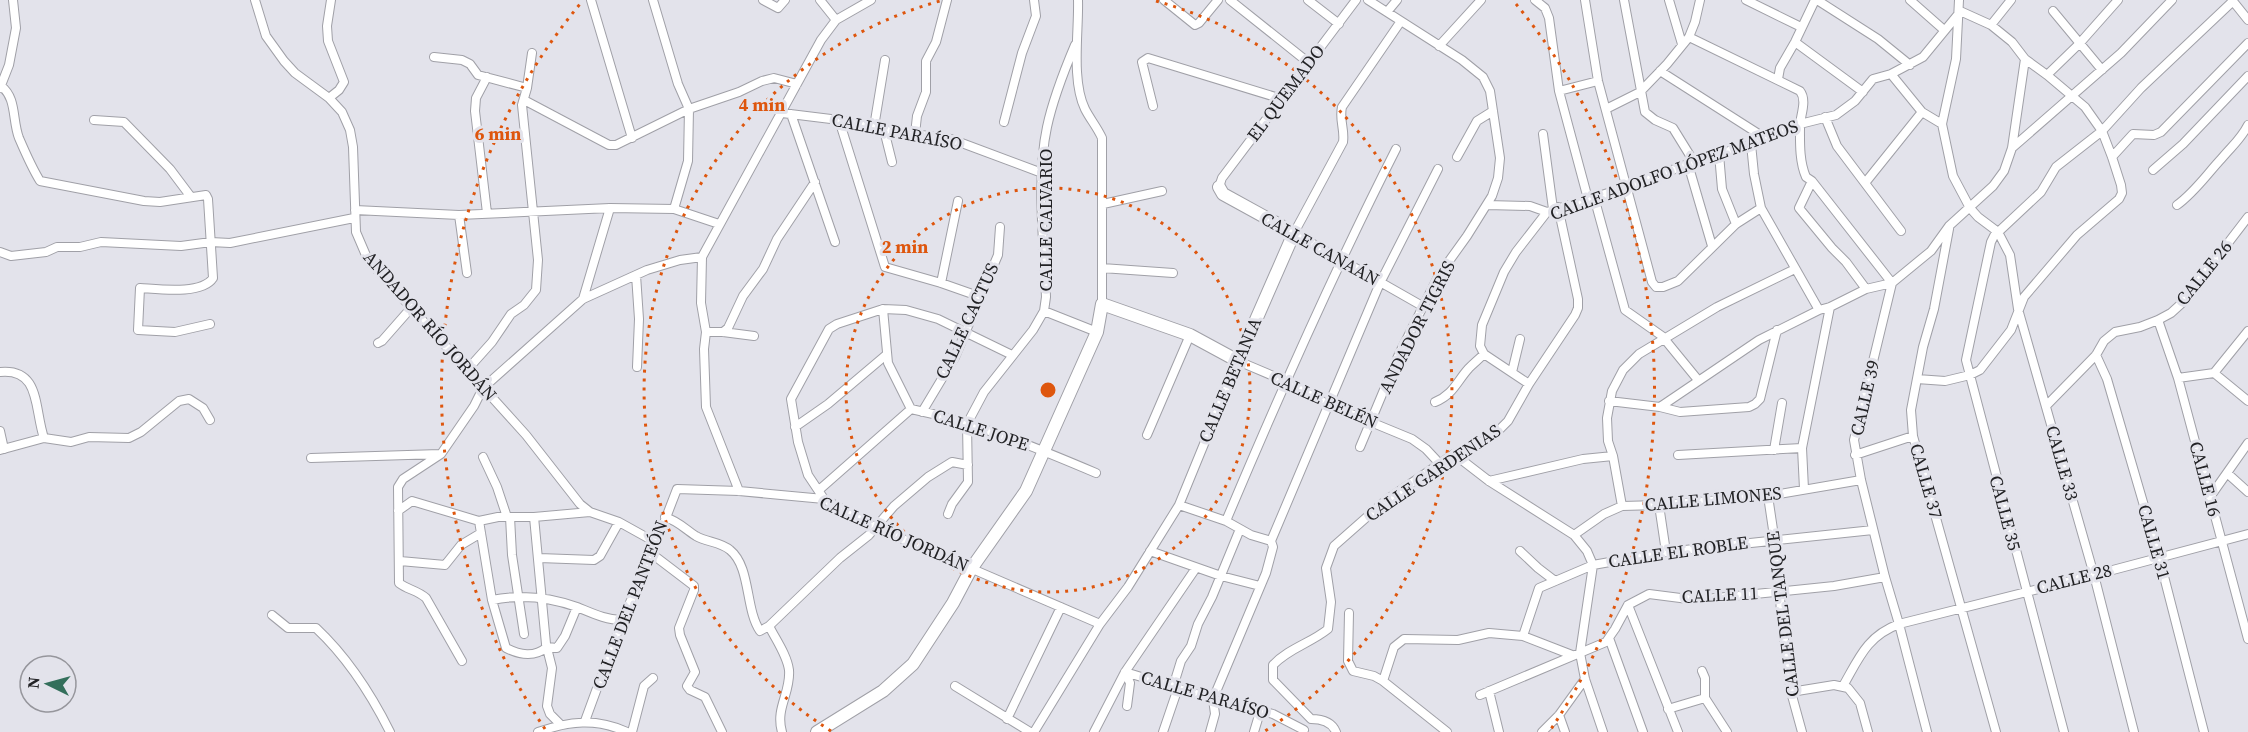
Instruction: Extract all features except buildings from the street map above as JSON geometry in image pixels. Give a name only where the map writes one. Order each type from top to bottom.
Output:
[{"type":"street","points":[[13,0],[16,28],[9,65],[1,87],[8,91],[14,106],[13,119],[19,138],[40,181],[144,201],[160,202],[206,195],[213,278],[210,283],[180,290],[140,288],[138,330],[174,332],[210,324]]},
{"type":"street","name":"ANDADOR RÍO JORDÁN","points":[[255,0],[266,36],[284,61],[295,73],[329,98],[342,112],[350,130],[359,243],[368,260],[526,435],[580,504],[590,512],[619,522],[656,542]]},
{"type":"street","points":[[329,98],[339,90],[344,82],[328,41],[327,26],[331,0]]},
{"type":"street","points":[[591,0],[632,138]]},
{"type":"street","points":[[653,0],[678,84],[688,109],[688,161],[674,209]]},
{"type":"street","points":[[763,0],[778,8],[785,0]]},
{"type":"street","points":[[820,0],[836,20]]},
{"type":"street","points":[[739,491],[706,407],[704,349],[706,332],[701,303],[702,257],[787,114],[797,84],[821,40],[836,20],[871,0]]},
{"type":"street","points":[[915,134],[917,116],[926,92],[926,62],[936,42],[947,0]]},
{"type":"street","points":[[1004,122],[1022,54],[1036,16],[1034,0]]},
{"type":"street","points":[[817,732],[883,691],[913,664],[953,603],[971,569],[1026,490],[1098,332],[1102,304],[1102,138],[1096,123],[1085,108],[1080,87],[1075,45],[1079,27],[1078,0]]},
{"type":"street","points":[[1164,0],[1195,25],[1218,0]]},
{"type":"street","points":[[1230,0],[1310,63]]},
{"type":"street","points":[[1308,0],[1339,24]]},
{"type":"street","name":"EL QUEMADO","points":[[1219,187],[1222,178],[1356,0]]},
{"type":"street","name":"ANDADOR TIGRIS","points":[[1360,447],[1399,354],[1438,275],[1487,205],[1498,178],[1500,158],[1490,91],[1484,77],[1368,0]]},
{"type":"street","points":[[1387,12],[1397,0]]},
{"type":"street","points":[[1439,46],[1481,0]]},
{"type":"street","points":[[1535,0],[1545,8],[1549,18],[1559,92],[1625,310],[1662,336],[1698,380]]},
{"type":"street","points":[[1588,0],[1598,81],[1652,282],[1656,287],[1664,287],[1678,281],[1736,224],[1761,208]]},
{"type":"street","points":[[1624,0],[1645,112],[1655,120],[1673,128],[1691,163],[1712,246]]},
{"type":"street","points":[[1669,0],[1682,44]]},
{"type":"street","points":[[1606,109],[1640,92],[1660,71],[1689,37],[1700,0]]},
{"type":"street","points":[[1746,0],[1801,27]]},
{"type":"street","points":[[1778,79],[1780,68],[1816,0],[1878,39],[1910,65]]},
{"type":"street","points":[[1910,0],[1944,30]]},
{"type":"street","points":[[1959,0],[1956,59],[1942,124],[1953,176],[1970,208]]},
{"type":"street","points":[[1991,25],[2011,0]]},
{"type":"street","points":[[2047,75],[2079,44],[2118,0]]},
{"type":"street","points":[[2012,148],[2102,70],[2172,0]]},
{"type":"street","points":[[1998,232],[2041,192],[2056,167],[2102,132],[2141,88],[2232,1],[2248,20]]},
{"type":"street","points":[[1917,379],[1945,381],[1980,370],[2011,330],[2024,297],[2077,234],[2119,199],[2122,193],[2102,132],[2085,107],[2072,94],[2025,59],[2012,42],[1991,25],[1980,18],[1960,11]]},
{"type":"street","name":"CALLE ADOLFO LÓPEZ MATEOS","points":[[1484,354],[1480,346],[1482,326],[1504,272],[1516,252],[1552,210],[1751,144],[1800,124],[1836,115],[1848,108],[1873,80],[1891,74],[1923,57],[1960,11]]},
{"type":"street","points":[[2053,11],[2102,70]]},
{"type":"street","name":"CALLE BETANIA","points":[[1032,732],[1179,505],[1294,233],[1343,142],[1345,133],[1340,118],[1342,107],[1401,21]]},
{"type":"street","points":[[1689,37],[1800,91],[1803,95],[1800,124],[1802,170],[1892,283]]},
{"type":"street","points":[[1795,42],[1863,92]]},
{"type":"street","points":[[2112,157],[2133,134],[2154,135],[2160,132],[2248,43]]},
{"type":"street","name":"CALLE CALVARIO","points":[[948,514],[952,504],[968,482],[967,424],[984,392],[1033,330],[1044,312],[1046,297],[1042,173],[1047,128],[1065,69],[1075,45]]},
{"type":"street","points":[[467,370],[492,342],[511,314],[524,305],[536,290],[538,260],[522,105],[532,53]]},
{"type":"street","points":[[434,57],[462,60],[470,64],[478,75],[527,88]]},
{"type":"street","points":[[1153,106],[1142,62],[1148,58],[1282,99]]},
{"type":"street","points":[[1660,407],[1777,330],[1866,289],[1892,283],[1931,251],[1949,226],[1993,186],[2004,171],[2012,148],[2025,59]]},
{"type":"street","points":[[874,127],[885,60]]},
{"type":"street","points":[[1660,71],[1765,138]]},
{"type":"street","points":[[1891,74],[1922,112],[1942,124]]},
{"type":"street","points":[[2153,170],[2183,144],[2248,76]]},
{"type":"street","points":[[487,77],[476,98],[475,111],[487,213]]},
{"type":"street","points":[[524,100],[609,145],[616,145],[688,109],[774,78],[797,84]]},
{"type":"street","points":[[1559,92],[1598,81]]},
{"type":"street","points":[[1457,157],[1477,121],[1493,111]]},
{"type":"street","points":[[1865,183],[1922,112]]},
{"type":"street","points":[[787,114],[815,182],[835,242]]},
{"type":"street","name":"CALLE PARAÍSO","points":[[787,114],[839,120],[884,130],[951,139],[1042,173]]},
{"type":"street","points":[[1825,117],[1837,146],[1901,231]]},
{"type":"street","points":[[94,120],[124,122],[170,169],[191,197]]},
{"type":"street","points":[[839,120],[885,267],[981,297]]},
{"type":"street","points":[[2176,206],[2189,196],[2234,146],[2248,125]]},
{"type":"street","points":[[884,130],[892,162]]},
{"type":"street","name":"CALLE GARDENIAS","points":[[1311,719],[1273,681],[1273,664],[1328,629],[1331,602],[1326,568],[1334,546],[1385,501],[1454,454],[1496,433],[1508,421],[1578,308],[1552,210],[1542,134]]},
{"type":"street","points":[[1751,144],[1761,208],[1819,310]]},
{"type":"street","points":[[1226,521],[1285,381],[1340,260],[1396,149]]},
{"type":"street","points":[[1719,154],[1722,189],[1736,224]]},
{"type":"street","points":[[1210,732],[1215,714],[1213,699],[1273,554],[1272,544],[1328,404],[1380,283],[1437,169]]},
{"type":"street","points":[[723,332],[728,328],[743,296],[763,269],[777,239],[815,182]]},
{"type":"street","points":[[1812,182],[1799,206],[1866,289]]},
{"type":"street","name":"CALLE CANAÁN","points":[[1219,187],[1223,194],[1424,307]]},
{"type":"street","points":[[1103,204],[1162,192]]},
{"type":"street","points":[[941,283],[958,201]]},
{"type":"street","points":[[1487,205],[1530,206],[1552,210]]},
{"type":"street","points":[[0,252],[11,256],[46,252],[57,247],[80,247],[102,242],[181,246],[210,242],[230,243],[355,214],[459,215],[610,208],[674,209],[719,225]]},
{"type":"street","points":[[583,299],[610,208]]},
{"type":"street","name":"CALLE 33","points":[[1970,208],[1978,218],[1998,232],[2010,255],[2018,309],[2094,575],[2134,732]]},
{"type":"street","points":[[459,215],[467,273]]},
{"type":"street","name":"CALLE 26","points":[[2046,406],[2096,355],[2104,341],[2115,332],[2140,327],[2158,320],[2171,313],[2182,303],[2248,217]]},
{"type":"street","name":"CALLE 37","points":[[1949,226],[1934,309],[1923,347],[1911,410],[1914,436],[1996,732]]},
{"type":"street","name":"CALLE CACTUS","points":[[922,412],[955,357],[966,333],[998,255],[1000,227]]},
{"type":"street","name":"CALLE 35","points":[[1998,232],[1991,242],[1966,360],[2064,732]]},
{"type":"street","points":[[462,661],[426,598],[419,592],[406,589],[399,583],[398,487],[403,479],[441,454],[474,406],[483,388],[583,299],[666,264],[702,257]]},
{"type":"street","points":[[1102,268],[1173,273]]},
{"type":"street","points":[[1622,506],[1608,441],[1607,418],[1612,391],[1628,363],[1717,307],[1795,269]]},
{"type":"street","points":[[636,275],[639,318],[637,367]]},
{"type":"street","name":"CALLE 39","points":[[1892,283],[1856,425],[1855,455],[1885,578],[1927,732]]},
{"type":"street","name":"CALLE BELÉN","points":[[1102,304],[1190,335],[1328,404],[1412,439],[1426,449],[1440,465]]},
{"type":"street","points":[[1804,489],[1802,448],[1830,307]]},
{"type":"street","points":[[378,343],[411,308]]},
{"type":"street","points":[[883,309],[886,355],[911,409]]},
{"type":"street","points":[[824,499],[808,475],[795,427],[791,399],[829,329],[837,324],[883,309],[906,310],[938,319],[1012,355]]},
{"type":"street","points":[[1044,312],[1098,332]]},
{"type":"street","name":"CALLE 16","points":[[2158,320],[2178,378],[2247,633]]},
{"type":"street","points":[[1609,401],[1660,407],[1680,412],[1749,407],[1760,399],[1777,330]]},
{"type":"street","points":[[2178,378],[2214,373],[2248,331]]},
{"type":"street","points":[[706,332],[754,336]]},
{"type":"street","points":[[1147,435],[1190,335]]},
{"type":"street","points":[[1512,372],[1520,339]]},
{"type":"street","points":[[1435,402],[1446,398],[1469,368],[1484,354],[1529,384]]},
{"type":"street","points":[[795,427],[828,404],[886,355]]},
{"type":"street","name":"CALLE 31","points":[[2096,355],[2108,379],[2159,557],[2204,732]]},
{"type":"street","points":[[0,372],[21,374],[28,379],[34,392],[44,438]]},
{"type":"street","points":[[2214,373],[2248,401]]},
{"type":"street","points":[[0,431],[2,450],[44,438],[71,442],[89,437],[129,438],[141,432],[179,401],[189,399],[203,408],[210,420]]},
{"type":"street","points":[[1774,450],[1782,403]]},
{"type":"street","name":"CALLE JOPE","points":[[819,490],[911,409],[967,424],[1096,473]]},
{"type":"street","points":[[1855,455],[1914,436]]},
{"type":"street","points":[[2210,497],[2248,443]]},
{"type":"street","points":[[1678,454],[1802,448]]},
{"type":"street","points":[[311,458],[441,454]]},
{"type":"street","points":[[1454,454],[1489,481],[1574,535],[1587,551],[1593,564],[1576,654],[1602,732]]},
{"type":"street","points":[[1489,481],[1583,459],[1613,456]]},
{"type":"street","points":[[483,457],[509,517],[512,555],[524,634]]},
{"type":"street","points":[[665,517],[675,520],[697,537],[728,548],[736,556],[746,584],[753,621],[760,631],[769,626],[840,558],[869,536],[894,506],[928,477],[952,462],[968,465]]},
{"type":"street","points":[[2227,473],[2248,492]]},
{"type":"street","name":"CALLE LIMONES","points":[[1574,535],[1605,514],[1622,506],[1768,496],[1861,480]]},
{"type":"street","name":"CALLE RÍO JORDÁN","points":[[677,489],[739,491],[824,499],[875,527],[1100,624]]},
{"type":"street","name":"CALLE DEL PANTEÓN","points":[[585,721],[622,620],[652,554],[677,489]]},
{"type":"street","name":"CALLE DEL TANQUE","points":[[1768,496],[1779,570],[1780,617],[1791,692],[1802,732]]},
{"type":"street","points":[[398,511],[412,501],[479,521],[590,512]]},
{"type":"street","points":[[1179,505],[1226,521],[1272,544]]},
{"type":"street","points":[[1659,505],[1666,552]]},
{"type":"street","points":[[534,517],[547,647],[552,668],[547,706],[550,714],[560,724]]},
{"type":"street","points":[[479,521],[492,600],[506,648],[530,654],[542,652],[547,647]]},
{"type":"street","points":[[539,558],[594,560],[600,556],[619,522]]},
{"type":"street","points":[[1163,732],[1181,661],[1191,646],[1198,624],[1240,529]]},
{"type":"street","name":"CALLE EL ROBLE","points":[[1523,636],[1539,588],[1593,564],[1666,552],[1873,530]]},
{"type":"street","points":[[400,561],[445,565],[461,545],[481,532]]},
{"type":"street","name":"CALLE 28","points":[[1843,686],[1868,643],[1883,630],[2248,534]]},
{"type":"street","points":[[1150,551],[1221,576],[1260,586]]},
{"type":"street","points":[[1520,551],[1555,581]]},
{"type":"street","points":[[652,554],[694,586],[679,628],[695,672],[688,683],[688,688],[705,697],[722,732]]},
{"type":"street","points":[[1094,732],[1125,672],[1196,568]]},
{"type":"street","name":"CALLE 11","points":[[1628,605],[1649,594],[1696,600],[1834,586],[1885,578]]},
{"type":"street","points":[[492,600],[518,596],[543,598],[577,607],[610,620],[622,620]]},
{"type":"street","points":[[1499,732],[1484,693],[1610,638],[1628,605]]},
{"type":"street","points":[[1628,605],[1678,732]]},
{"type":"street","points":[[547,647],[557,648],[577,607]]},
{"type":"street","points":[[1007,719],[1061,607]]},
{"type":"street","points":[[1350,613],[1350,666],[1353,671],[1374,675],[1447,732]]},
{"type":"street","points":[[272,615],[288,628],[316,628],[336,647],[362,684],[390,732]]},
{"type":"street","points":[[769,626],[786,659],[789,672],[779,711],[782,732]]},
{"type":"street","points":[[1383,681],[1394,647],[1404,639],[1458,640],[1489,633],[1523,636],[1576,654]]},
{"type":"street","points":[[1610,638],[1643,732]]},
{"type":"street","points":[[1702,671],[1705,678],[1705,698],[1727,732]]},
{"type":"street","points":[[1125,672],[1130,683],[1127,706]]},
{"type":"street","name":"CALLE PARAÍSO","points":[[1125,672],[1213,699],[1273,714],[1304,731],[1311,719]]},
{"type":"street","points":[[632,732],[644,686],[653,678]]},
{"type":"street","points":[[1542,732],[1559,715],[1585,679]]},
{"type":"street","points":[[1791,692],[1834,685],[1843,686],[1854,693],[1860,703],[1868,732]]},
{"type":"street","points":[[955,686],[1032,732]]},
{"type":"street","points":[[1668,709],[1705,698]]},
{"type":"street","points":[[1254,732],[1260,712]]},
{"type":"street","points":[[1559,715],[1565,732]]},
{"type":"street","points":[[1311,719],[1319,719],[1328,723],[1336,732]]},
{"type":"street","points":[[538,732],[560,724],[585,721],[627,732]]}]
